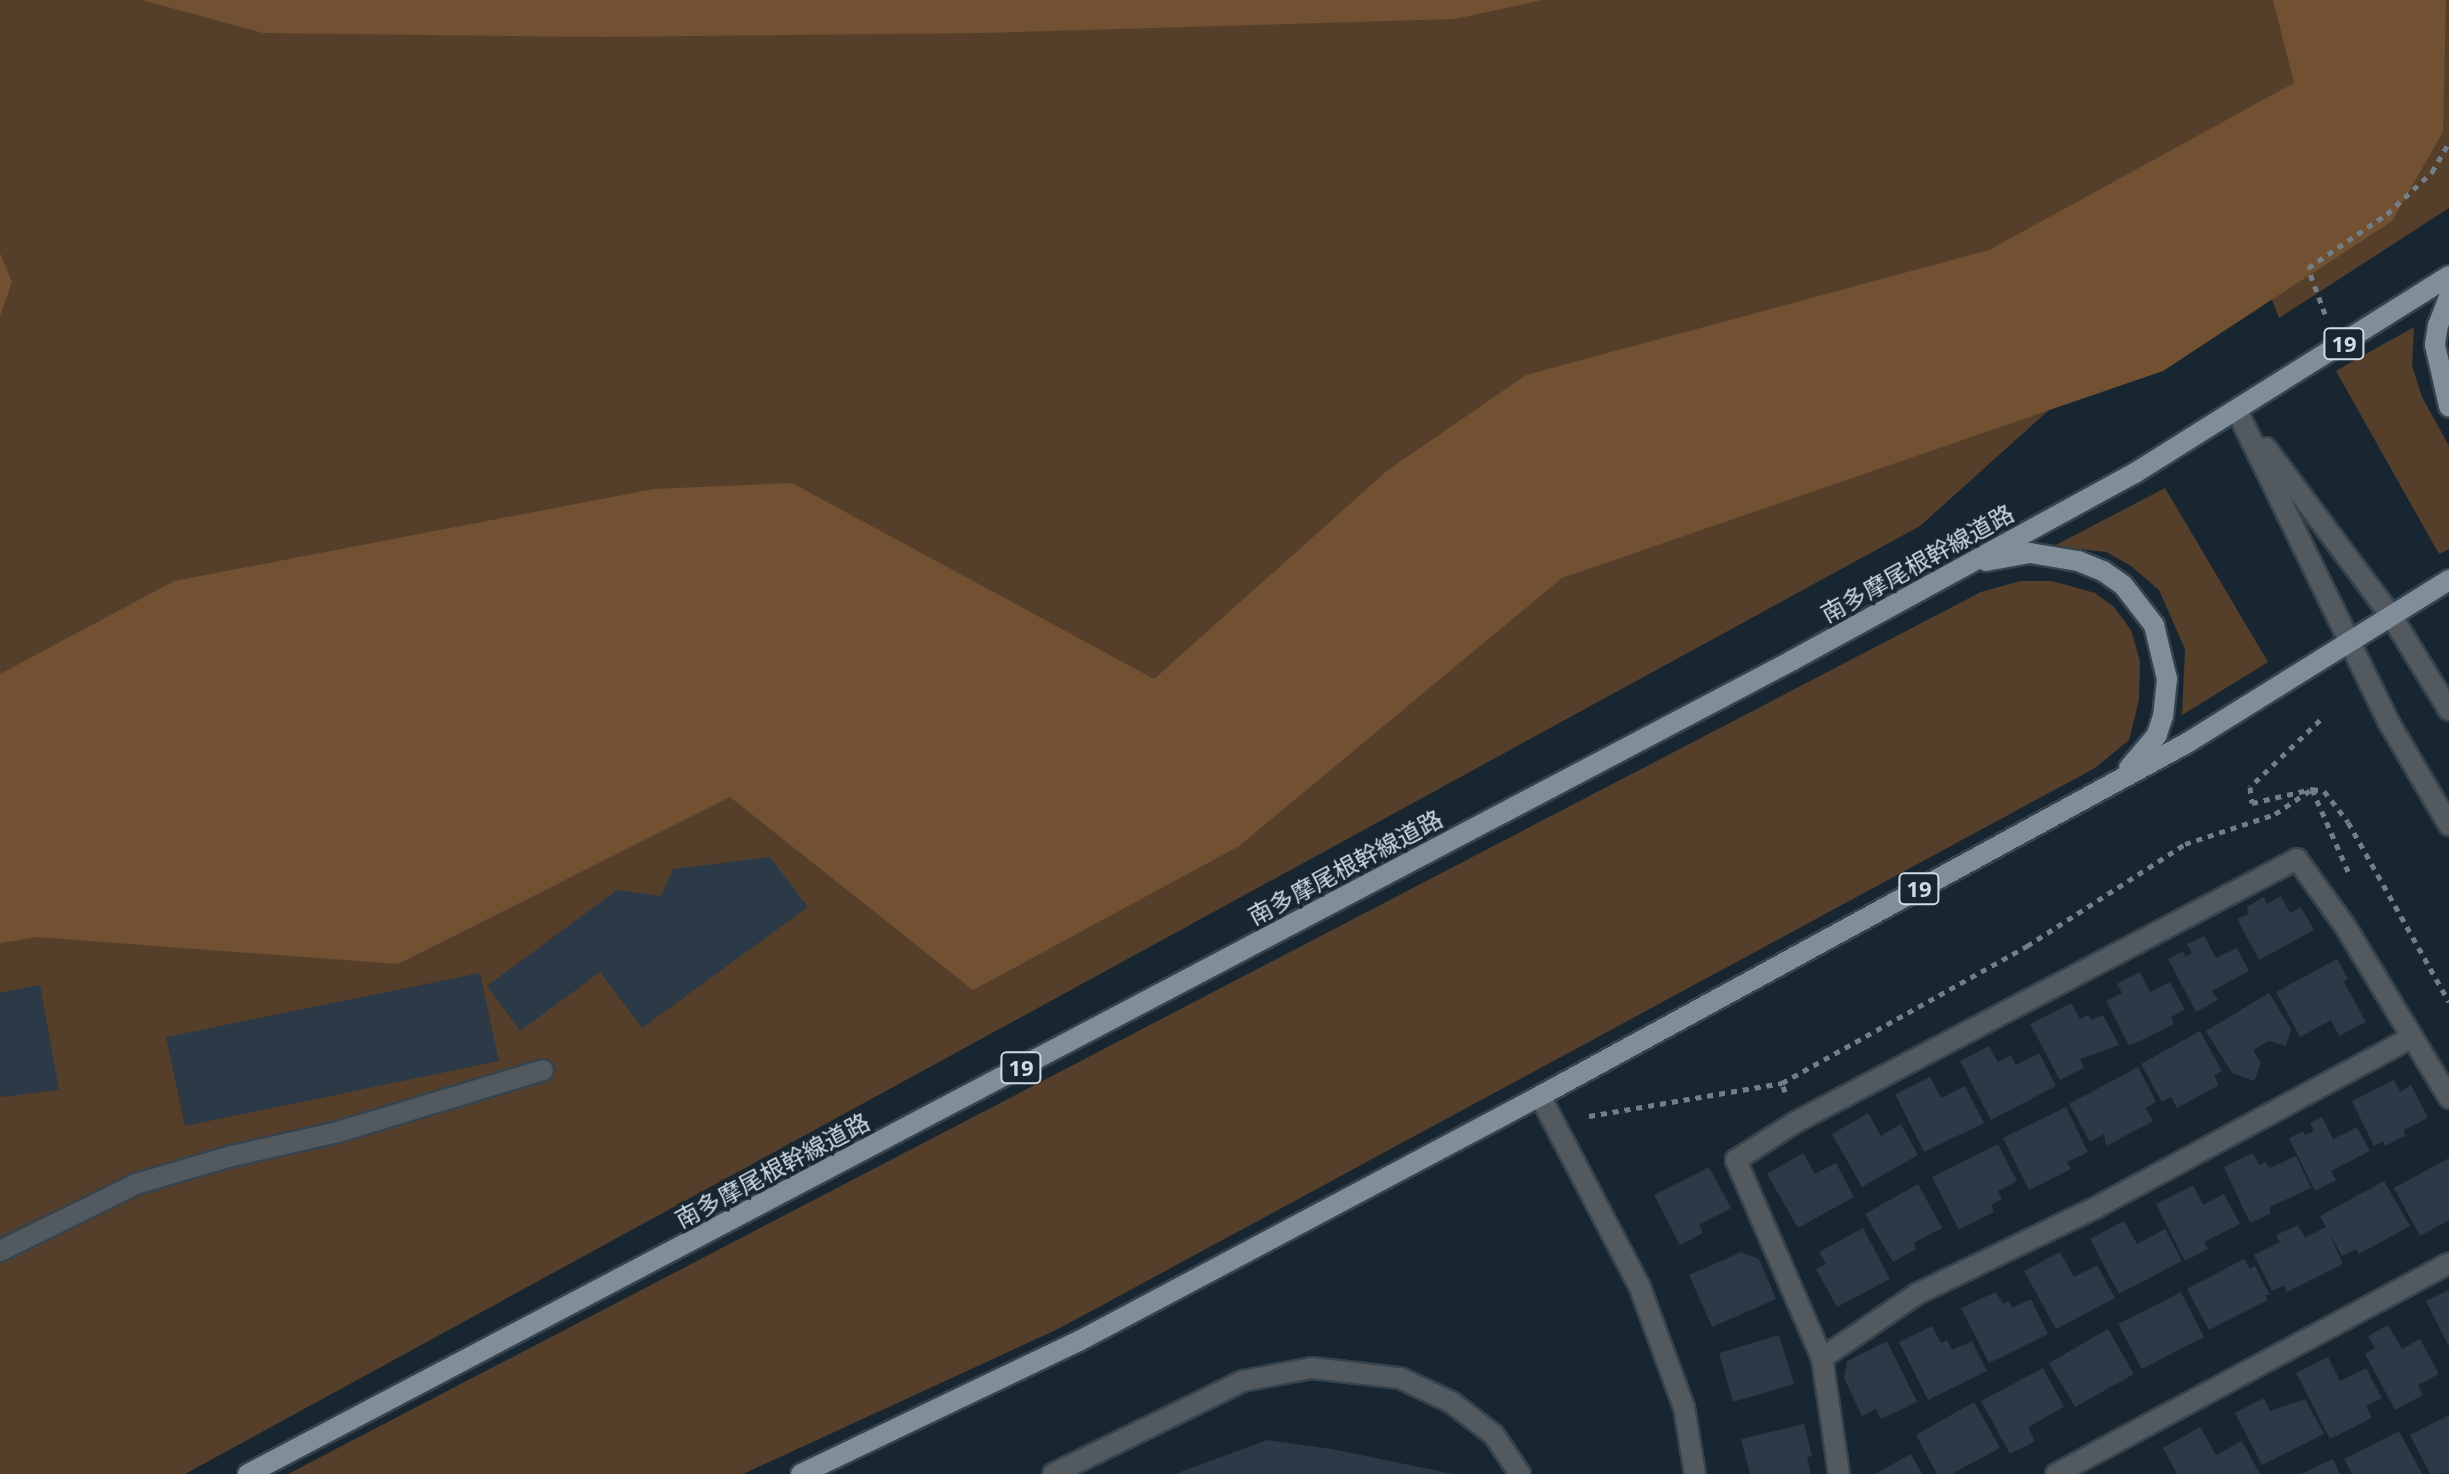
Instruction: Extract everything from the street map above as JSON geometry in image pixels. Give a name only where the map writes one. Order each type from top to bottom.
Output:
[{"type":"main road","name":"南多摩尾根幹線道路","points":[[248,1474],[288,1450],[937,1113],[1966,565],[2135,473],[2449,276]]},
{"type":"main road","points":[[2449,297],[2438,325],[2435,345],[2449,406]]},
{"type":"main road","name":"19","points":[[1966,565],[2030,553],[2078,561],[2103,571],[2123,585],[2154,625],[2167,679],[2163,716],[2157,735],[2143,755],[2110,785]]},
{"type":"main road","name":"19","points":[[801,1474],[1079,1341],[1540,1096],[2187,743],[2449,580]]},
{"type":"street","points":[[2237,411],[2392,617],[2449,710]]},
{"type":"street","points":[[2237,411],[2388,721],[2449,825]]},
{"type":"street","points":[[1839,1474],[1822,1358],[1736,1160],[1794,1123],[2297,859],[2345,926],[2449,1098]]},
{"type":"street","points":[[1822,1358],[1917,1294],[2095,1208],[2411,1038]]},
{"type":"street","points":[[0,1251],[136,1184],[232,1156],[338,1132],[543,1070]]},
{"type":"street","points":[[1540,1096],[1639,1285],[1684,1407],[1695,1474]]},
{"type":"street","points":[[2056,1474],[2449,1263]]},
{"type":"street","points":[[1053,1474],[1243,1381],[1312,1368],[1400,1378],[1451,1402],[1494,1435],[1520,1474]]},
{"type":"path","points":[[2325,314],[2308,268],[2387,214],[2432,172],[2449,143]]},
{"type":"path","points":[[2312,789],[2252,803],[2250,787],[2320,720]]},
{"type":"path","points":[[1589,1116],[1782,1083]]},
{"type":"shaded area","points":[[0,0],[2449,0],[2449,208],[2279,318],[2246,233],[1920,526],[185,1474],[0,1474]]},
{"type":"shaded area","points":[[142,0],[1543,0],[1455,19],[985,33],[602,37],[263,33]]},
{"type":"shaded area","points":[[2273,0],[2446,0],[2443,132],[2392,221],[2163,371],[1562,578],[1239,846],[973,990],[730,797],[398,964],[37,937],[0,943],[0,674],[174,581],[654,489],[792,483],[1154,679],[1388,470],[1526,375],[1989,250],[2294,83]]},
{"type":"shaded area","points":[[0,253],[12,282],[0,316]]},
{"type":"shaded area","points":[[2414,327],[2412,366],[2422,397],[2449,446],[2449,549],[2439,554],[2336,371]]},
{"type":"shaded area","points":[[2165,488],[2268,662],[2182,715],[2185,649],[2159,590],[2131,566],[2106,552],[2054,546]]},
{"type":"shaded area","points":[[2020,581],[2052,581],[2095,593],[2114,607],[2131,630],[2140,661],[2139,700],[2129,740],[2095,768],[1058,1329],[743,1474],[288,1474],[1981,592]]},
{"type":"building","points":[[770,857],[808,907],[642,1028],[600,972],[520,1031],[487,986],[617,890],[661,896],[673,869]]},
{"type":"building","points":[[2281,896],[2290,913],[2301,907],[2314,930],[2259,960],[2237,919],[2248,914],[2247,907],[2264,897],[2267,904]]},
{"type":"building","points":[[2204,936],[2216,958],[2237,948],[2249,971],[2212,991],[2218,1000],[2196,1012],[2168,959],[2183,951],[2186,957],[2192,953],[2187,944]]},
{"type":"building","points":[[2337,959],[2348,979],[2344,982],[2366,1022],[2339,1036],[2331,1020],[2300,1037],[2276,992]]},
{"type":"building","points":[[2140,972],[2150,992],[2170,982],[2185,1010],[2171,1017],[2174,1024],[2129,1046],[2106,1001],[2122,993],[2117,984]]},
{"type":"building","points":[[480,973],[499,1061],[185,1126],[166,1037]]},
{"type":"building","points":[[40,985],[59,1090],[0,1097],[0,993]]},
{"type":"building","points":[[2269,993],[2291,1029],[2286,1046],[2269,1041],[2253,1050],[2261,1063],[2254,1081],[2232,1073],[2206,1031]]},
{"type":"building","points":[[2071,1003],[2080,1019],[2088,1015],[2091,1020],[2103,1015],[2119,1045],[2080,1059],[2084,1068],[2060,1080],[2030,1024]]},
{"type":"building","points":[[2200,1031],[2222,1071],[2214,1076],[2219,1085],[2177,1108],[2171,1097],[2162,1102],[2141,1064]]},
{"type":"building","points":[[1989,1046],[1998,1062],[2011,1055],[2016,1065],[2039,1053],[2056,1086],[1991,1120],[1960,1061]]},
{"type":"building","points":[[2138,1067],[2156,1102],[2146,1108],[2153,1121],[2106,1146],[2104,1134],[2090,1142],[2069,1104]]},
{"type":"building","points":[[1930,1077],[1941,1098],[1965,1086],[1984,1123],[1924,1152],[1895,1094]]},
{"type":"building","points":[[2394,1080],[2400,1092],[2411,1085],[2428,1118],[2404,1130],[2405,1136],[2385,1146],[2383,1141],[2374,1146],[2352,1101]]},
{"type":"building","points":[[2066,1107],[2088,1152],[2067,1162],[2071,1169],[2029,1190],[2003,1138]]},
{"type":"building","points":[[1868,1113],[1881,1136],[1901,1124],[1918,1155],[1862,1187],[1832,1134]]},
{"type":"building","points":[[2322,1117],[2333,1139],[2357,1127],[2370,1151],[2331,1171],[2336,1180],[2315,1191],[2289,1138],[2303,1131],[2305,1135],[2314,1131],[2310,1123]]},
{"type":"building","points":[[1998,1144],[2017,1181],[1998,1191],[2002,1199],[1991,1205],[1994,1212],[1959,1230],[1932,1177]]},
{"type":"building","points":[[1803,1153],[1815,1174],[1836,1163],[1854,1197],[1798,1228],[1767,1174]]},
{"type":"building","points":[[2253,1153],[2259,1165],[2265,1162],[2270,1168],[2296,1156],[2311,1188],[2270,1207],[2270,1214],[2250,1223],[2224,1167]]},
{"type":"building","points":[[2449,1158],[2449,1220],[2420,1236],[2394,1188]]},
{"type":"building","points":[[1709,1167],[1731,1208],[1699,1225],[1703,1233],[1680,1245],[1654,1195]]},
{"type":"building","points":[[2384,1181],[2410,1226],[2359,1254],[2356,1249],[2342,1256],[2328,1231],[2343,1264],[2287,1292],[2284,1285],[2272,1291],[2254,1255],[2280,1242],[2276,1235],[2298,1225],[2305,1238],[2326,1227],[2320,1216]]},
{"type":"building","points":[[1918,1184],[1942,1228],[1914,1243],[1916,1249],[1893,1262],[1865,1214]]},
{"type":"building","points":[[2193,1185],[2203,1205],[2224,1194],[2240,1224],[2204,1242],[2208,1249],[2185,1261],[2156,1204]]},
{"type":"building","points":[[2124,1221],[2137,1244],[2165,1229],[2182,1261],[2119,1294],[2090,1239]]},
{"type":"building","points":[[1863,1228],[1890,1279],[1837,1307],[1816,1269],[1826,1264],[1819,1252]]},
{"type":"building","points":[[1741,1252],[1759,1259],[1776,1299],[1712,1327],[1689,1275]]},
{"type":"building","points":[[2060,1252],[2074,1277],[2097,1265],[2115,1298],[2056,1329],[2024,1271]]},
{"type":"building","points":[[2244,1259],[2250,1269],[2255,1266],[2270,1295],[2265,1295],[2268,1300],[2209,1330],[2187,1289]]},
{"type":"building","points":[[2449,1290],[2449,1347],[2426,1301]]},
{"type":"building","points":[[1996,1292],[2003,1304],[2009,1301],[2012,1308],[2031,1299],[2048,1334],[1989,1363],[1961,1308]]},
{"type":"building","points":[[2181,1292],[2204,1337],[2142,1369],[2118,1324]]},
{"type":"building","points":[[2388,1325],[2402,1349],[2420,1339],[2439,1374],[2418,1385],[2423,1395],[2395,1410],[2365,1354],[2375,1348],[2368,1336]]},
{"type":"building","points":[[1932,1326],[1941,1343],[1947,1340],[1952,1350],[1972,1341],[1987,1371],[1928,1400],[1899,1342]]},
{"type":"building","points":[[2108,1329],[2134,1374],[2075,1407],[2049,1363]]},
{"type":"building","points":[[1779,1335],[1794,1384],[1733,1402],[1719,1353]]},
{"type":"building","points":[[1887,1341],[1917,1402],[1881,1419],[1876,1409],[1862,1416],[1844,1378],[1847,1361]]},
{"type":"building","points":[[2328,1357],[2340,1381],[2366,1368],[2382,1398],[2366,1406],[2372,1418],[2330,1439],[2296,1373]]},
{"type":"building","points":[[2043,1368],[2064,1407],[2028,1427],[2035,1441],[2010,1454],[1981,1401]]},
{"type":"building","points":[[2264,1398],[2270,1411],[2305,1399],[2324,1434],[2262,1465],[2235,1413]]},
{"type":"building","points":[[1974,1402],[2000,1448],[1952,1474],[1937,1474],[1916,1435]]},
{"type":"building","points":[[2449,1415],[2449,1473],[2430,1474],[2410,1435]]},
{"type":"building","points":[[1804,1424],[1812,1456],[1807,1457],[1811,1474],[1750,1474],[1741,1439]]},
{"type":"building","points":[[2200,1427],[2216,1455],[2242,1441],[2260,1474],[2177,1474],[2163,1448]]},
{"type":"building","points":[[2399,1431],[2422,1474],[2352,1474],[2344,1459]]},
{"type":"building","points":[[1267,1440],[1332,1449],[1453,1474],[1175,1474]]},
{"type":"building","points":[[1911,1454],[1922,1474],[1875,1474]]},
{"type":"building","points":[[2333,1459],[2340,1474],[2301,1474]]}]
